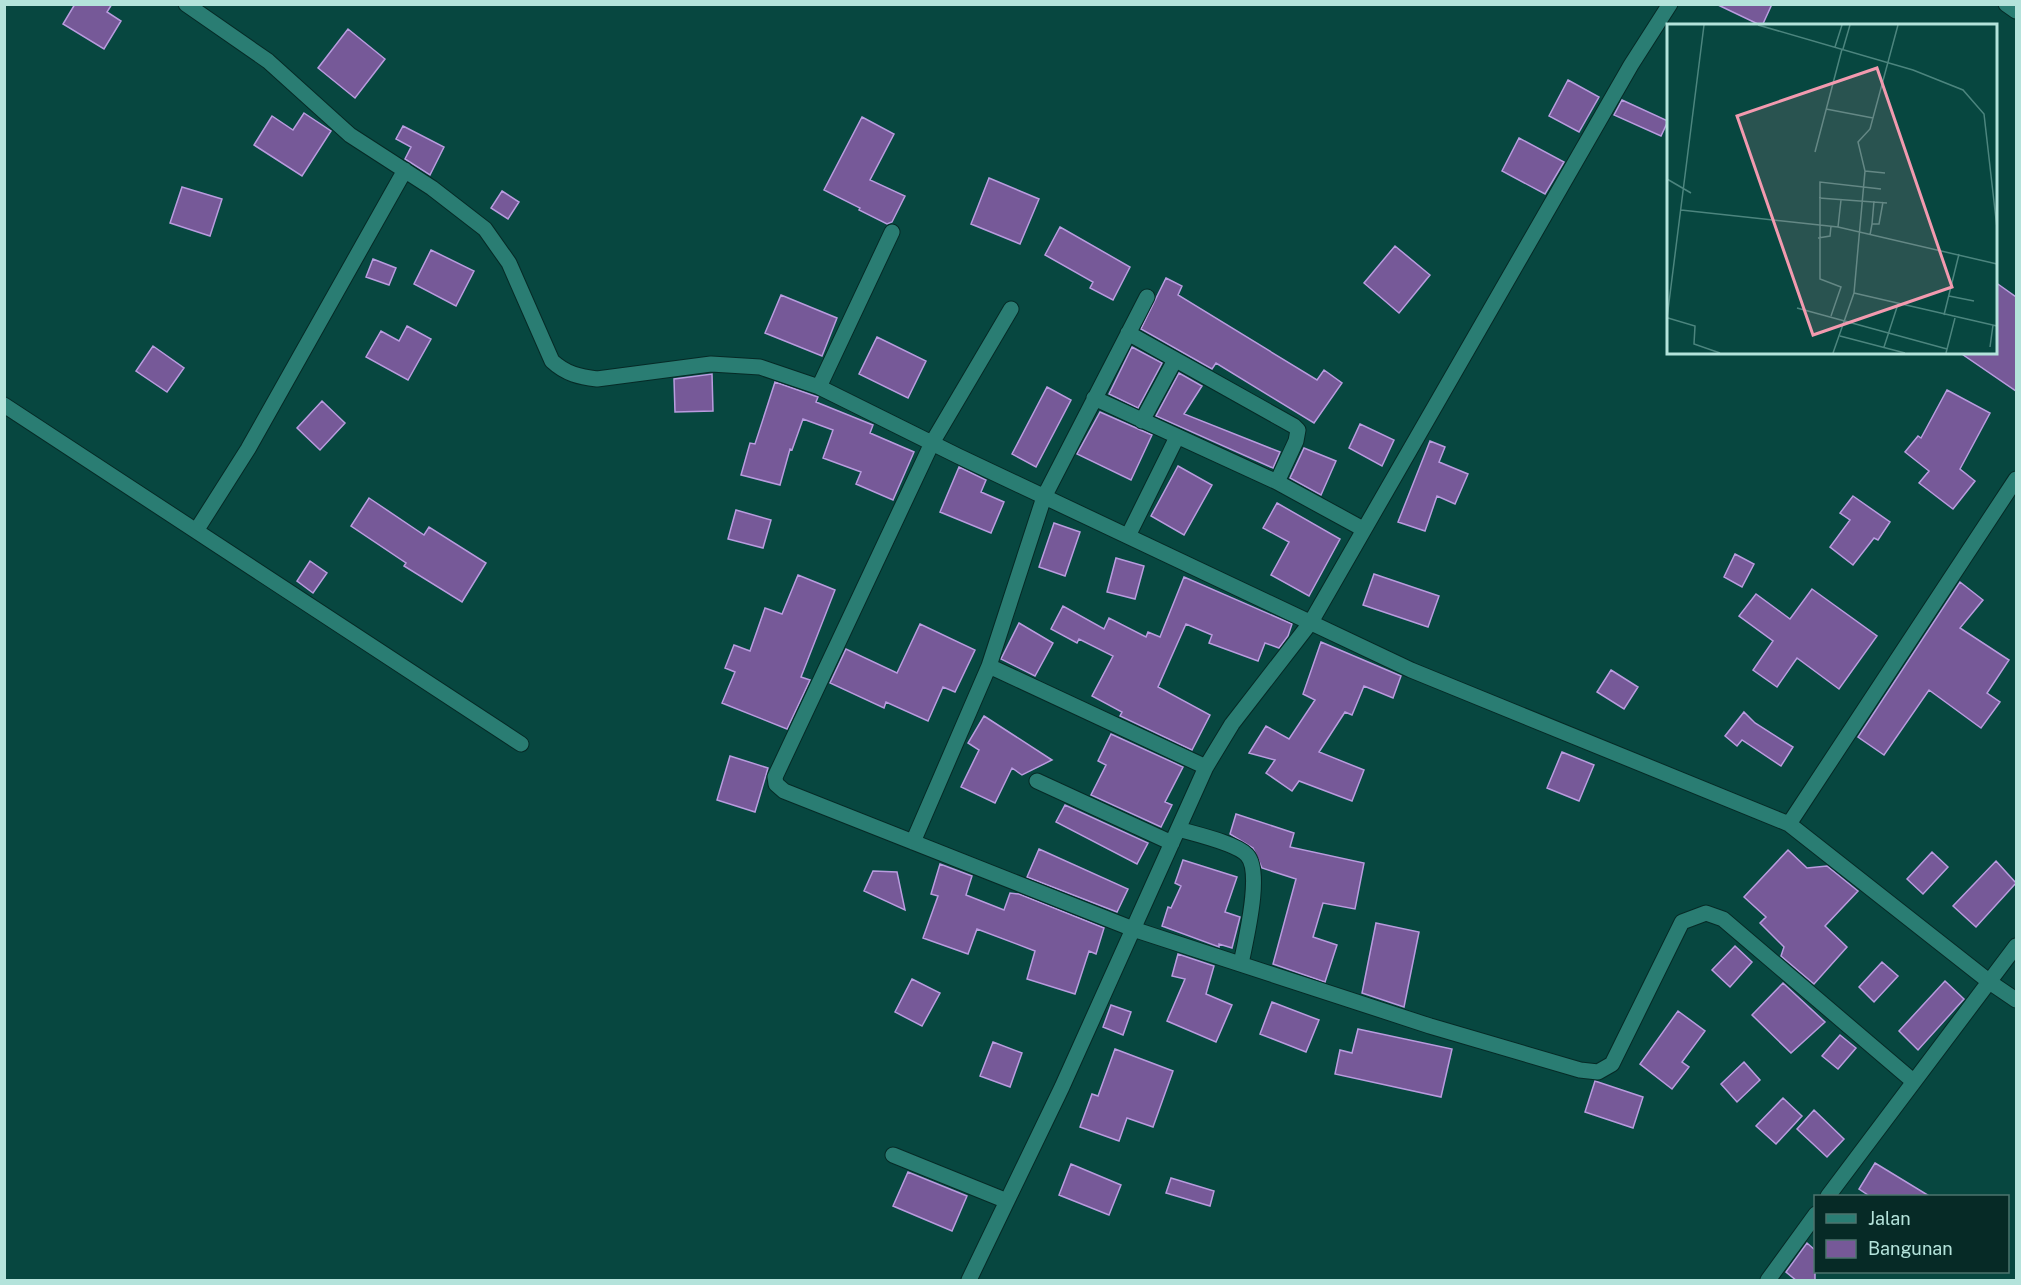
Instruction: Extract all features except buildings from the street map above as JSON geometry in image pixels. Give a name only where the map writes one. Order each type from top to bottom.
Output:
[{"type":"street","points":[[186,4],[268,60],[350,135],[405,170],[485,229],[509,263],[552,361],[561,370],[581,377],[597,379],[711,364],[760,367],[819,387],[1411,670],[1789,824],[1991,984],[2016,1000]]},
{"type":"street","points":[[969,1281],[1206,767],[1232,724],[1311,622],[1631,65],[1670,4]]},
{"type":"street","points":[[2006,4],[2016,11]]},
{"type":"street","points":[[196,531],[248,449],[405,170]]},
{"type":"street","points":[[819,387],[892,232]]},
{"type":"street","points":[[913,842],[989,666],[1044,496],[1147,297]]},
{"type":"street","points":[[1011,309],[932,443],[774,777],[776,784],[783,791],[1133,929],[1430,1026],[1580,1070],[1598,1072],[1612,1064],[1682,922],[1706,913],[1723,919],[1912,1081]]},
{"type":"street","points":[[1128,333],[1298,430],[1296,441],[1277,482]]},
{"type":"street","points":[[1142,421],[1175,360]]},
{"type":"street","points":[[1094,398],[1277,482],[1363,529]]},
{"type":"street","points":[[4,405],[521,744]]},
{"type":"street","points":[[1128,536],[1177,437]]},
{"type":"street","points":[[1789,824],[2012,496],[2016,479]]},
{"type":"street","points":[[989,666],[1206,767]]},
{"type":"street","points":[[1037,781],[1172,843]]},
{"type":"street","points":[[1178,829],[1235,848],[1251,860],[1253,877],[1251,904],[1241,964]]},
{"type":"street","points":[[1829,1195],[1912,1081],[1991,984],[2016,946]]},
{"type":"street","points":[[893,1155],[1007,1201]]},
{"type":"street","points":[[1768,1281],[1814,1215]]}]
